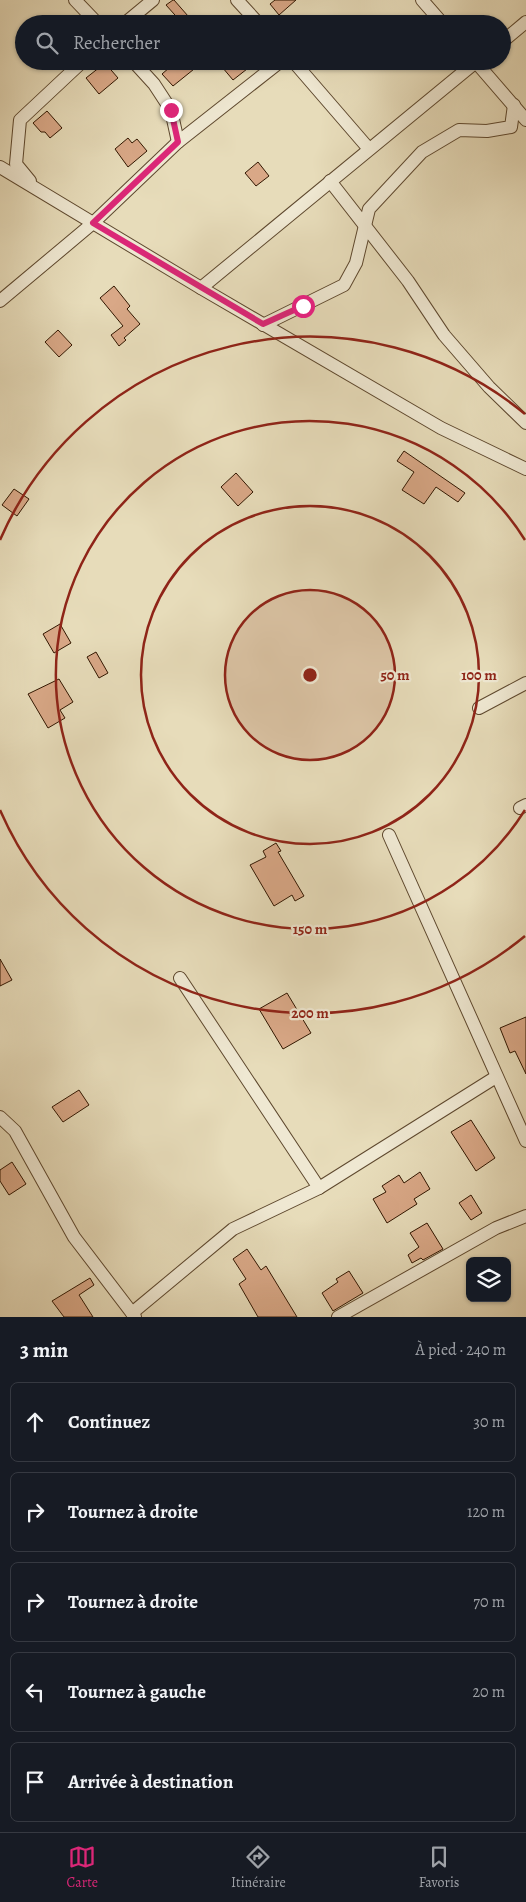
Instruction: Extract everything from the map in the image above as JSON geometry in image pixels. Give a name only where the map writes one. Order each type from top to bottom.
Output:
[{"type":"street","points":[[75,0],[89,15]]},
{"type":"street","points":[[135,15],[153,0]]},
{"type":"street","points":[[237,0],[251,15]]},
{"type":"street","points":[[422,0],[435,15]]},
{"type":"street","points":[[511,34],[526,22]]},
{"type":"street","points":[[38,190],[16,164],[20,120],[73,70]]},
{"type":"street","points":[[141,70],[154,84],[171,110],[178,142]]},
{"type":"street","points":[[0,301],[93,223],[178,142],[270,70]]},
{"type":"street","points":[[301,70],[369,149]]},
{"type":"street","points":[[201,288],[466,70]]},
{"type":"street","points":[[483,70],[526,120]]},
{"type":"street","points":[[263,324],[344,285],[356,263],[369,209],[422,152],[459,130],[487,131],[511,128],[514,105]]},
{"type":"street","points":[[0,167],[201,288],[441,428],[526,469]]},
{"type":"street","points":[[330,181],[408,281],[444,335],[488,387],[526,423]]},
{"type":"street","points":[[479,708],[526,683]]},
{"type":"street","points":[[389,835],[526,1141]]},
{"type":"street","points":[[180,978],[319,1188]]},
{"type":"street","points":[[0,1117],[15,1131],[74,1237],[133,1315],[233,1229],[319,1188],[496,1077]]},
{"type":"street","points":[[338,1317],[496,1228],[526,1216]]},
{"type":"building","points":[[174,0],[187,15],[175,15],[166,5]]},
{"type":"building","points":[[275,0],[296,0],[279,15],[270,4]]},
{"type":"building","points":[[96,70],[111,70],[118,78],[99,94],[86,78]]},
{"type":"building","points":[[167,70],[193,70],[173,86],[162,74]]},
{"type":"building","points":[[225,70],[246,70],[233,80]]},
{"type":"building","points":[[47,111],[62,128],[50,138],[33,123]]},
{"type":"building","points":[[128,138],[132,143],[137,139],[147,151],[128,167],[115,149]]},
{"type":"building","points":[[258,162],[269,176],[256,186],[245,173]]},
{"type":"building","points":[[114,286],[130,306],[127,309],[140,324],[124,338],[126,340],[119,346],[111,335],[123,326],[100,298]]},
{"type":"building","points":[[58,330],[72,345],[59,357],[45,342]]},
{"type":"building","points":[[404,451],[465,493],[458,502],[436,487],[424,504],[402,490],[414,472],[397,461]]},
{"type":"building","points":[[236,473],[253,492],[238,506],[221,487]]},
{"type":"building","points":[[14,489],[29,499],[17,516],[2,505]]},
{"type":"building","points":[[60,624],[71,643],[54,653],[43,634]]},
{"type":"building","points":[[96,652],[108,673],[99,678],[87,657]]},
{"type":"building","points":[[59,679],[73,702],[60,710],[65,718],[48,728],[28,694]]},
{"type":"building","points":[[276,843],[281,851],[278,852],[304,896],[295,901],[292,895],[274,906],[250,865],[266,857],[263,851]]},
{"type":"building","points":[[0,959],[12,980],[0,986]]},
{"type":"building","points":[[287,993],[311,1033],[283,1049],[259,1009]]},
{"type":"building","points":[[526,1017],[526,1074],[515,1051],[510,1053],[500,1028]]},
{"type":"building","points":[[79,1090],[89,1105],[63,1122],[52,1107]]},
{"type":"building","points":[[471,1120],[495,1158],[476,1171],[451,1132]]},
{"type":"building","points":[[12,1162],[26,1184],[9,1195],[0,1181],[0,1170]]},
{"type":"building","points":[[420,1172],[430,1189],[414,1199],[417,1204],[387,1223],[373,1199],[386,1192],[382,1186],[399,1175],[404,1183]]},
{"type":"building","points":[[471,1195],[482,1213],[471,1220],[459,1203]]},
{"type":"building","points":[[427,1223],[443,1249],[423,1260],[421,1258],[412,1263],[408,1255],[419,1247],[410,1233]]},
{"type":"building","points":[[247,1249],[261,1270],[266,1266],[297,1317],[258,1317],[239,1284],[246,1279],[233,1259]]},
{"type":"building","points":[[349,1271],[363,1293],[333,1311],[322,1293],[338,1282],[336,1279]]},
{"type":"building","points":[[90,1278],[94,1285],[79,1295],[93,1317],[64,1317],[52,1301]]},
{"type":"route","points":[[171,110],[178,142],[93,223],[263,324],[303,306]]}]
